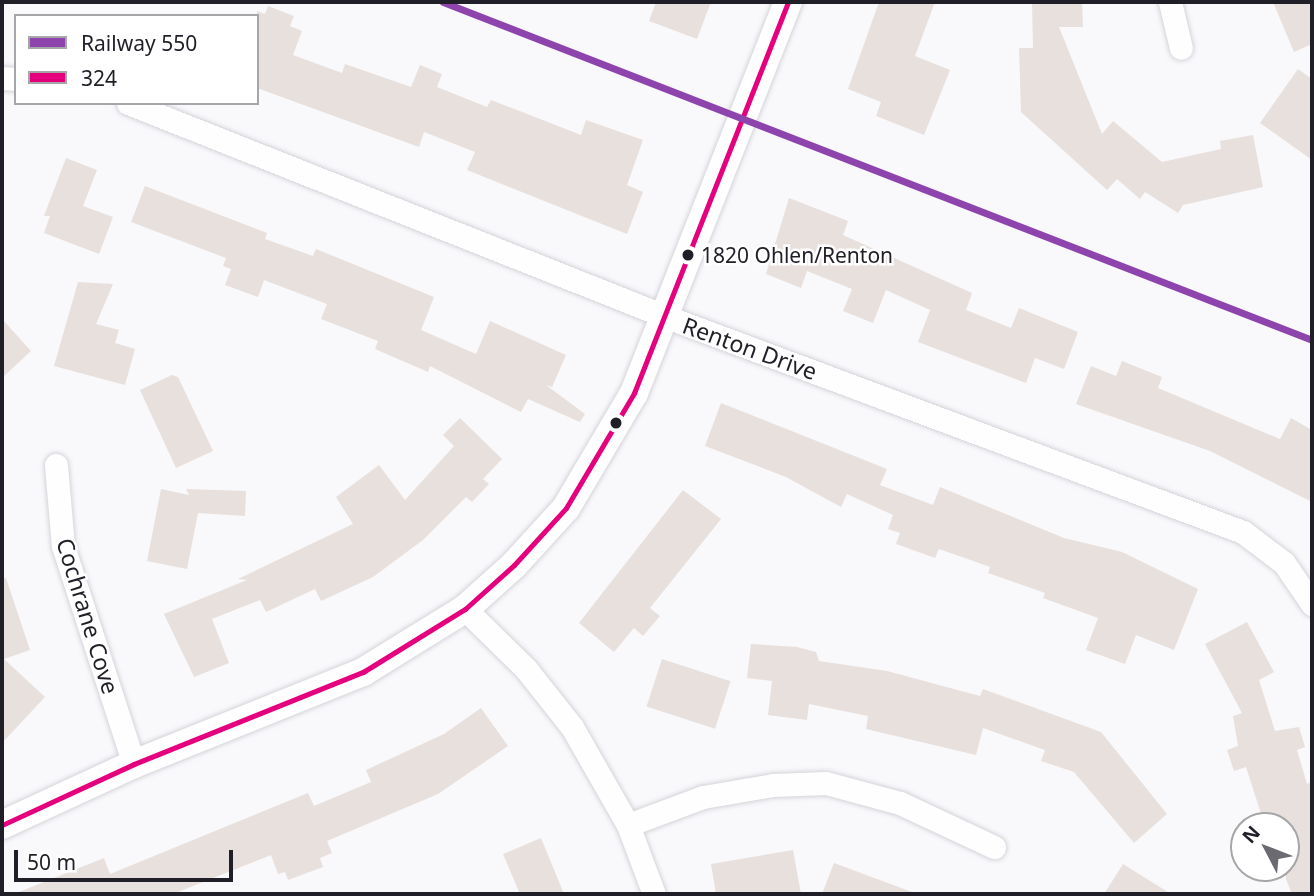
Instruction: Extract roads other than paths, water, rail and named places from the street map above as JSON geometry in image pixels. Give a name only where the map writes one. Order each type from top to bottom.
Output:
[{"type":"street","points":[[2,825],[134,764],[363,672],[465,609],[514,565],[580,487],[634,393],[667,317],[788,2]]},
{"type":"street","points":[[1170,2],[1181,48]]},
{"type":"street","name":"Renton Drive","points":[[133,105],[667,317],[1243,532],[1284,563],[1312,604]]},
{"type":"street","name":"Cochrane Cove","points":[[56,465],[63,546],[134,764]]},
{"type":"street","points":[[465,609],[526,669],[572,727],[628,825],[654,894]]},
{"type":"street","points":[[628,825],[703,797],[826,783],[900,803],[994,848]]},
{"type":"rail line","name":"550","points":[[443,2],[1312,340]]},
{"type":"place","name":"1820 Ohlen/Renton","points":[[688,255]]}]
